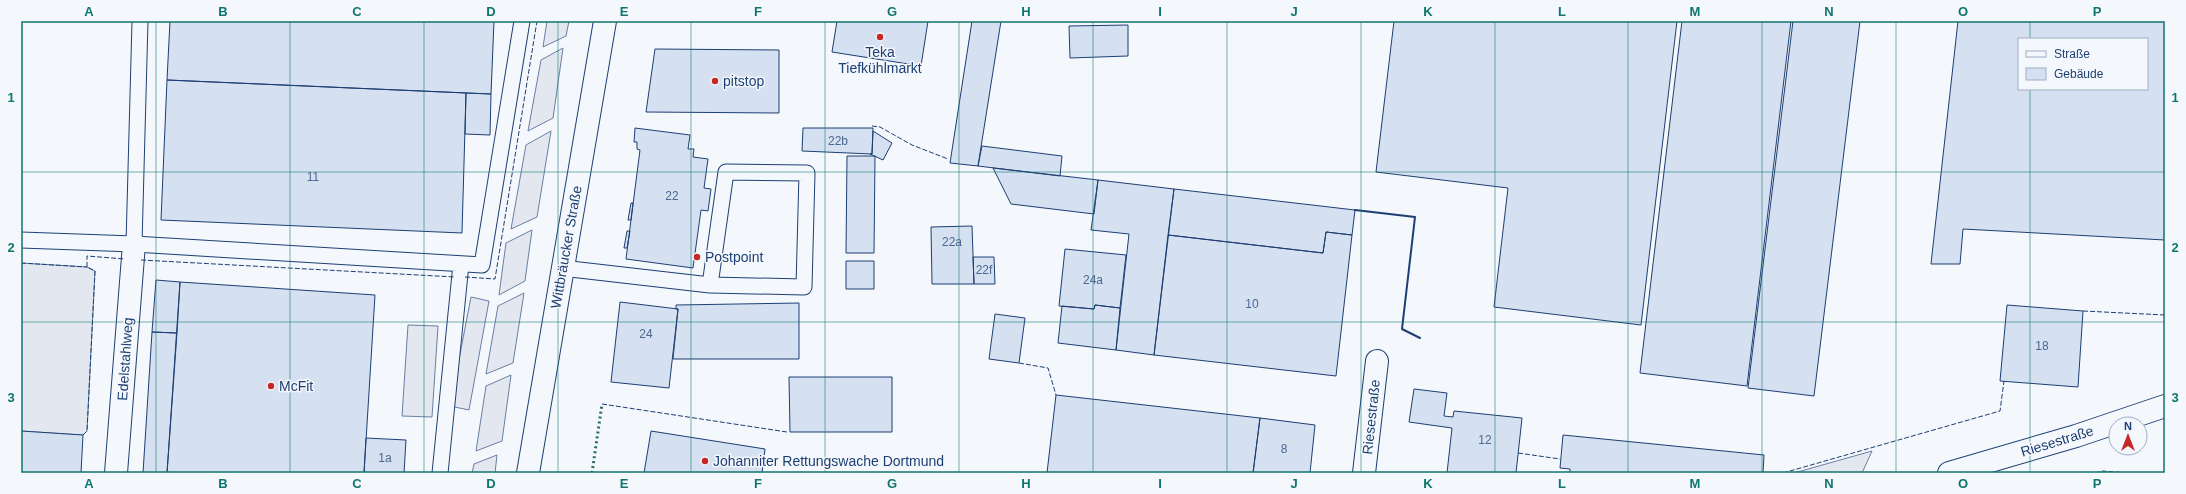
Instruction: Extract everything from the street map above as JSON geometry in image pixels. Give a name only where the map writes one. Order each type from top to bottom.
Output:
[{"type":"street","name":"Wittbräucker Straße","points":[[528,473],[605,21]]},
{"type":"street","name":"Edelstahlweg","points":[[116,473],[134,244]]},
{"type":"street","name":"Riesestraße","points":[[1364,473],[1377,361]]},
{"type":"street","name":"Riesestraße","points":[[1949,473],[2076,436],[2165,406]]},
{"type":"lane","points":[[134,244],[140,21]]},
{"type":"lane","points":[[21,240],[134,244],[482,265],[522,21]]},
{"type":"lane","points":[[562,268],[710,285],[804,287],[807,174],[726,172],[710,285]]},
{"type":"lane","points":[[440,473],[461,264]]},
{"type":"shaded area","points":[[547,21],[569,21],[566,36],[543,47]]},
{"type":"shaded area","points":[[563,48],[553,118],[528,131],[541,60]]},
{"type":"shaded area","points":[[551,131],[537,217],[511,229],[526,145]]},
{"type":"shaded area","points":[[532,230],[525,281],[499,295],[506,243]]},
{"type":"shaded area","points":[[21,263],[87,267],[95,271],[87,431],[83,435],[21,431]]},
{"type":"shaded area","points":[[524,293],[513,363],[486,374],[498,306]]},
{"type":"shaded area","points":[[471,297],[489,301],[469,410],[450,406]]},
{"type":"shaded area","points":[[408,325],[438,326],[432,417],[402,416]]},
{"type":"shaded area","points":[[511,375],[502,441],[476,451],[486,386]]},
{"type":"shaded area","points":[[1872,451],[1862,473],[1794,473]]},
{"type":"shaded area","points":[[497,455],[495,473],[472,473],[474,464]]},
{"type":"building","points":[[170,21],[494,21],[491,94],[167,80]]},
{"type":"building","name":"Teka Tiefkühlmarkt","points":[[837,21],[928,21],[921,66],[832,52]]},
{"type":"building","points":[[972,21],[1001,21],[978,166],[950,163]]},
{"type":"building","points":[[1394,21],[1677,21],[1641,325],[1494,307],[1508,188],[1376,172]]},
{"type":"building","points":[[1682,21],[1791,21],[1747,386],[1640,373]]},
{"type":"building","points":[[1793,21],[1860,21],[1814,396],[1748,388]]},
{"type":"building","points":[[1958,21],[2165,21],[2165,240],[1963,229],[1960,264],[1931,264]]},
{"type":"building","points":[[1128,25],[1128,56],[1070,58],[1069,26]]},
{"type":"building","name":"pitstop","points":[[655,49],[779,50],[779,113],[646,112]]},
{"type":"building","points":[[167,80],[466,93],[462,233],[161,220]]},
{"type":"building","points":[[466,93],[491,94],[490,135],[465,134]]},
{"type":"building","points":[[635,128],[690,135],[688,149],[694,149],[693,157],[708,159],[704,188],[711,189],[708,211],[701,210],[693,268],[626,259],[640,150],[637,149],[637,142],[634,142]]},
{"type":"building","points":[[803,128],[873,128],[872,154],[802,151]]},
{"type":"building","points":[[873,131],[892,143],[883,160],[870,154],[872,154]]},
{"type":"building","points":[[982,146],[1062,156],[1060,176],[978,166]]},
{"type":"building","points":[[847,156],[875,156],[874,253],[846,253]]},
{"type":"building","points":[[993,168],[1098,180],[1094,214],[1011,204]]},
{"type":"building","points":[[1098,180],[1174,189],[1154,355],[1116,350],[1129,234],[1091,230]]},
{"type":"building","points":[[1174,189],[1355,210],[1352,235],[1326,232],[1323,253],[1168,235]]},
{"type":"building","points":[[631,203],[633,203],[631,220],[628,220]]},
{"type":"building","points":[[972,226],[974,284],[932,284],[931,227]]},
{"type":"building","points":[[627,231],[630,231],[627,248],[624,248]]},
{"type":"building","points":[[1326,232],[1352,235],[1336,376],[1154,355],[1168,235],[1323,253]]},
{"type":"building","points":[[1065,249],[1126,255],[1120,308],[1095,305],[1094,309],[1059,306]]},
{"type":"building","points":[[973,257],[994,257],[995,284],[974,284]]},
{"type":"building","points":[[846,261],[874,261],[874,289],[846,289]]},
{"type":"building","points":[[156,280],[180,282],[177,333],[152,332]]},
{"type":"building","name":"McFit","points":[[180,282],[375,295],[364,473],[167,473]]},
{"type":"building","points":[[620,302],[678,309],[669,388],[611,382]]},
{"type":"building","points":[[799,303],[799,359],[673,359],[678,309],[676,309],[676,305]]},
{"type":"building","points":[[1095,305],[1120,308],[1116,350],[1058,343],[1062,306],[1094,309]]},
{"type":"building","points":[[2007,305],[2083,311],[2078,387],[2000,381]]},
{"type":"building","points":[[995,314],[1025,318],[1019,363],[989,359]]},
{"type":"building","points":[[152,332],[177,333],[167,473],[143,473]]},
{"type":"building","points":[[789,377],[892,377],[892,432],[790,432]]},
{"type":"building","points":[[1414,389],[1447,393],[1444,416],[1453,417],[1454,411],[1522,418],[1516,473],[1447,473],[1452,428],[1409,422]]},
{"type":"building","points":[[1056,395],[1260,418],[1253,473],[1047,473]]},
{"type":"building","points":[[1260,418],[1315,425],[1310,473],[1253,473]]},
{"type":"building","points":[[21,431],[83,435],[81,473],[21,473]]},
{"type":"building","name":"Johanniter Rettungswache Dortmund","points":[[651,431],[765,449],[762,473],[644,473]]},
{"type":"building","points":[[1563,435],[1764,455],[1763,473],[1570,473],[1570,469],[1560,468]]},
{"type":"building","points":[[366,438],[406,440],[404,473],[364,473]]},
{"type":"hedge","points":[[592,473],[602,404]]},
{"type":"fence","points":[[465,277],[495,279],[537,21]]},
{"type":"fence","points":[[872,126],[880,127],[912,145],[948,159]]},
{"type":"fence","points":[[83,435],[87,431],[95,271],[87,267],[87,256],[125,259]]},
{"type":"fence","points":[[141,260],[455,277]]},
{"type":"fence","points":[[21,263],[87,267]]},
{"type":"fence","points":[[2083,311],[2165,315]]},
{"type":"fence","points":[[1019,363],[1048,368],[1056,395]]},
{"type":"fence","points":[[1783,473],[2000,411],[2004,381]]},
{"type":"fence","points":[[602,404],[787,432]]},
{"type":"fence","points":[[1518,453],[1560,459]]},
{"type":"fence","points":[[2095,473],[2102,471],[2130,473]]},
{"type":"wall","points":[[1355,210],[1415,217],[1402,329],[1420,338]]},
{"type":"place","name":"Teka Tiefkühlmarkt","points":[[880,37]]},
{"type":"place","name":"pitstop","points":[[715,81]]},
{"type":"place","name":"Postpoint","points":[[697,257]]},
{"type":"place","name":"McFit","points":[[271,386]]},
{"type":"place","name":"Johanniter Rettungswache Dortmund","points":[[705,461]]}]
